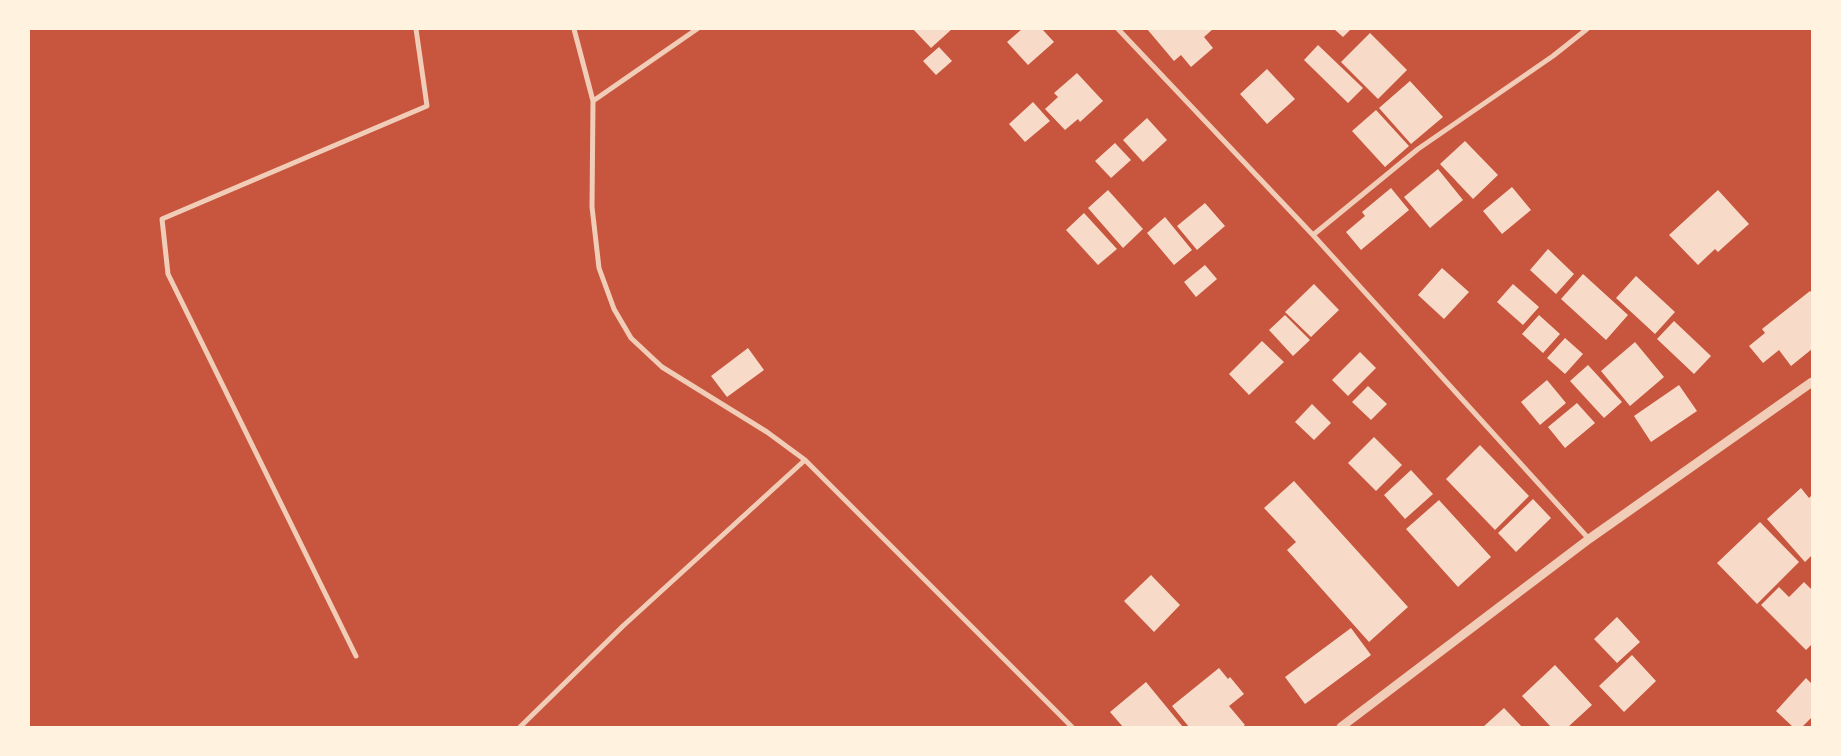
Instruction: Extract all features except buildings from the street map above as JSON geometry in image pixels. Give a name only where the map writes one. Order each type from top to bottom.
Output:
[{"type":"street","points":[[356,656],[168,274],[162,219],[427,106],[416,29]]},
{"type":"street","points":[[574,29],[593,101],[592,207],[599,268],[614,309],[631,338],[662,367],[767,432],[805,460],[1072,727]]},
{"type":"street","points":[[593,101],[698,29]]},
{"type":"street","points":[[1118,29],[1313,235],[1589,539]]},
{"type":"street","points":[[1313,235],[1418,149],[1553,56],[1587,29]]},
{"type":"street","points":[[1341,727],[1589,539],[1812,382]]},
{"type":"street","points":[[520,727],[623,626],[805,460]]}]
